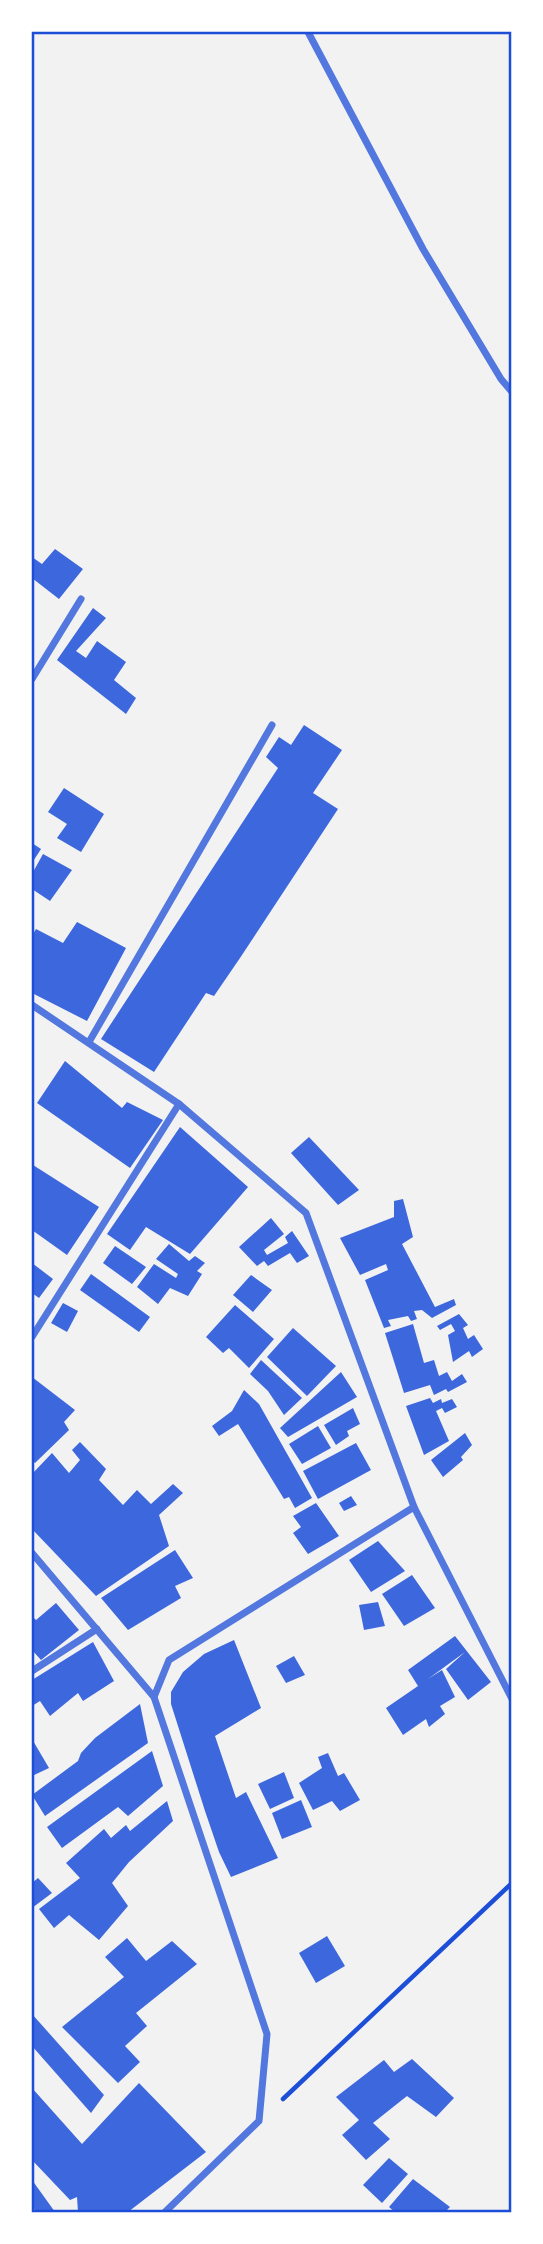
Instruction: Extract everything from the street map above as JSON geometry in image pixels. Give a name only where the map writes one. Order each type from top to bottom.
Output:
[{"type":"street","points":[[308,32],[423,249],[501,379],[512,392]]},
{"type":"street","points":[[32,679],[82,599]]},
{"type":"street","points":[[89,1042],[272,725]]},
{"type":"street","points":[[32,1005],[179,1104],[306,1213],[414,1507],[512,1699]]},
{"type":"street","points":[[32,1337],[179,1104]]},
{"type":"street","points":[[154,1697],[169,1660],[414,1507]]},
{"type":"street","points":[[32,1553],[154,1697],[267,2034],[259,2122],[165,2213]]},
{"type":"street","points":[[32,1671],[97,1629]]},
{"type":"path","points":[[259,2122],[512,1883]]},
{"type":"building","points":[[55,549],[83,569],[59,599],[32,578],[32,557],[42,564]]},
{"type":"building","points":[[93,608],[106,618],[76,651],[86,658],[97,641],[126,662],[114,680],[136,698],[126,714],[57,660]]},
{"type":"building","points":[[304,725],[342,750],[313,793],[338,809],[214,996],[206,993],[154,1072],[101,1039],[278,768],[266,757],[279,737],[291,745]]},
{"type":"building","points":[[64,788],[104,814],[81,852],[57,838],[67,824],[48,812]]},
{"type":"building","points":[[32,843],[41,849],[32,863]]},
{"type":"building","points":[[43,854],[72,870],[50,901],[32,889],[32,874]]},
{"type":"building","points":[[77,922],[126,948],[87,1021],[32,993],[32,936],[36,929],[63,943]]},
{"type":"building","points":[[65,1061],[122,1108],[127,1102],[163,1120],[130,1168],[37,1103]]},
{"type":"building","points":[[180,1127],[248,1187],[190,1254],[146,1227],[130,1250],[107,1234]]},
{"type":"building","points":[[309,1137],[359,1190],[338,1205],[291,1153]]},
{"type":"building","points":[[33,1165],[99,1207],[67,1255],[32,1230]]},
{"type":"building","points":[[403,1199],[413,1237],[402,1244],[435,1307],[454,1299],[456,1305],[432,1318],[422,1310],[414,1311],[417,1319],[411,1321],[408,1316],[388,1320],[391,1326],[384,1328],[365,1280],[388,1270],[386,1264],[360,1275],[340,1238],[394,1217],[394,1201]]},
{"type":"building","points":[[271,1218],[284,1234],[264,1250],[267,1255],[288,1243],[285,1237],[292,1231],[309,1256],[297,1263],[290,1253],[268,1266],[264,1261],[257,1266],[239,1247]]},
{"type":"building","points":[[169,1244],[189,1261],[195,1256],[205,1263],[197,1271],[202,1274],[188,1296],[170,1288],[158,1304],[137,1287],[154,1264],[176,1278],[178,1274],[156,1259]]},
{"type":"building","points":[[115,1246],[146,1267],[132,1284],[103,1263]]},
{"type":"building","points":[[32,1263],[53,1279],[39,1298],[32,1293]]},
{"type":"building","points":[[91,1274],[150,1317],[139,1332],[80,1290]]},
{"type":"building","points":[[251,1275],[272,1290],[253,1312],[233,1295]]},
{"type":"building","points":[[63,1303],[78,1311],[67,1332],[51,1323]]},
{"type":"building","points":[[235,1305],[274,1339],[249,1368],[229,1348],[223,1353],[206,1337]]},
{"type":"building","points":[[459,1314],[468,1325],[463,1328],[468,1339],[474,1335],[483,1349],[472,1357],[469,1351],[453,1362],[448,1335],[455,1331],[451,1324],[440,1330],[437,1326]]},
{"type":"building","points":[[413,1324],[424,1363],[434,1360],[439,1376],[447,1372],[452,1381],[462,1374],[467,1382],[448,1392],[446,1389],[434,1395],[430,1385],[404,1393],[385,1333]]},
{"type":"building","points":[[293,1328],[336,1366],[307,1396],[267,1357]]},
{"type":"building","points":[[261,1360],[302,1398],[284,1415],[268,1391],[250,1374]]},
{"type":"building","points":[[341,1372],[357,1397],[288,1437],[280,1428]]},
{"type":"building","points":[[32,1377],[75,1410],[64,1422],[69,1430],[35,1463],[32,1460]]},
{"type":"building","points":[[244,1390],[259,1404],[312,1498],[295,1508],[289,1497],[284,1499],[238,1424],[219,1436],[212,1426],[232,1411]]},
{"type":"building","points":[[430,1398],[433,1403],[441,1399],[442,1403],[452,1399],[457,1407],[445,1413],[442,1408],[436,1411],[449,1441],[424,1455],[406,1406]]},
{"type":"building","points":[[353,1408],[360,1424],[347,1431],[349,1436],[336,1445],[324,1425]]},
{"type":"building","points":[[318,1426],[331,1448],[302,1464],[289,1444]]},
{"type":"building","points":[[465,1433],[472,1445],[461,1457],[463,1460],[443,1477],[431,1460]]},
{"type":"building","points":[[80,1442],[106,1469],[99,1480],[123,1505],[137,1490],[151,1504],[173,1484],[183,1493],[159,1515],[169,1546],[96,1596],[32,1529],[32,1474],[52,1453],[69,1473],[80,1460],[72,1450]]},
{"type":"building","points":[[356,1443],[371,1470],[318,1499],[303,1471]]},
{"type":"building","points":[[351,1496],[357,1505],[344,1511],[339,1503]]},
{"type":"building","points":[[316,1503],[339,1536],[308,1554],[293,1533],[301,1527],[293,1516]]},
{"type":"building","points":[[378,1541],[405,1571],[371,1592],[349,1560]]},
{"type":"building","points":[[175,1550],[193,1578],[175,1586],[181,1598],[128,1630],[101,1598]]},
{"type":"building","points":[[412,1575],[435,1608],[404,1626],[382,1594]]},
{"type":"building","points":[[378,1602],[385,1626],[364,1630],[359,1605]]},
{"type":"building","points":[[56,1603],[79,1630],[41,1660],[32,1650],[32,1616],[36,1620]]},
{"type":"building","points":[[455,1636],[491,1682],[468,1700],[446,1669],[465,1652],[428,1679],[442,1670],[455,1697],[440,1706],[445,1714],[429,1727],[426,1719],[403,1735],[386,1708],[418,1686],[408,1670]]},
{"type":"building","points":[[234,1640],[261,1708],[215,1736],[236,1798],[246,1792],[278,1858],[231,1877],[205,1811],[171,1704],[171,1692],[183,1672],[204,1654]]},
{"type":"building","points":[[93,1642],[114,1681],[83,1701],[78,1693],[50,1716],[40,1701],[32,1706],[32,1680]]},
{"type":"building","points":[[294,1656],[305,1675],[286,1683],[276,1666]]},
{"type":"building","points":[[140,1704],[148,1743],[45,1816],[32,1795],[78,1761],[81,1753],[95,1738]]},
{"type":"building","points":[[32,1739],[49,1768],[32,1776]]},
{"type":"building","points":[[152,1751],[163,1786],[128,1816],[118,1807],[62,1848],[47,1827]]},
{"type":"building","points":[[328,1753],[338,1776],[344,1773],[360,1800],[340,1811],[332,1801],[313,1810],[299,1783],[322,1768],[318,1757]]},
{"type":"building","points":[[284,1772],[294,1798],[270,1809],[258,1784]]},
{"type":"building","points":[[301,1800],[312,1827],[282,1839],[272,1813]]},
{"type":"building","points":[[167,1801],[173,1821],[129,1862],[112,1883],[128,1906],[99,1940],[69,1915],[54,1928],[39,1909],[80,1878],[66,1863],[104,1829],[111,1838],[126,1825],[130,1831]]},
{"type":"building","points":[[38,1878],[52,1893],[32,1908],[32,1883]]},
{"type":"building","points":[[327,1936],[345,1966],[316,1983],[299,1953]]},
{"type":"building","points":[[127,1938],[146,1961],[172,1941],[197,1964],[136,2013],[147,2026],[125,2046],[140,2062],[118,2083],[62,2027],[124,1977],[105,1957]]},
{"type":"building","points":[[32,2014],[104,2095],[91,2113],[32,2046]]},
{"type":"building","points":[[412,2059],[454,2098],[436,2117],[407,2096],[373,2123],[390,2139],[366,2160],[342,2135],[359,2120],[336,2097],[384,2060],[394,2072]]},
{"type":"building","points":[[139,2083],[206,2152],[128,2212],[78,2212],[77,2197],[70,2200],[32,2160],[32,2088],[82,2144]]},
{"type":"building","points":[[389,2158],[408,2174],[382,2203],[363,2185]]},
{"type":"building","points":[[413,2179],[450,2207],[445,2212],[395,2212],[389,2207]]},
{"type":"building","points":[[32,2180],[55,2212],[37,2212],[32,2207]]}]
